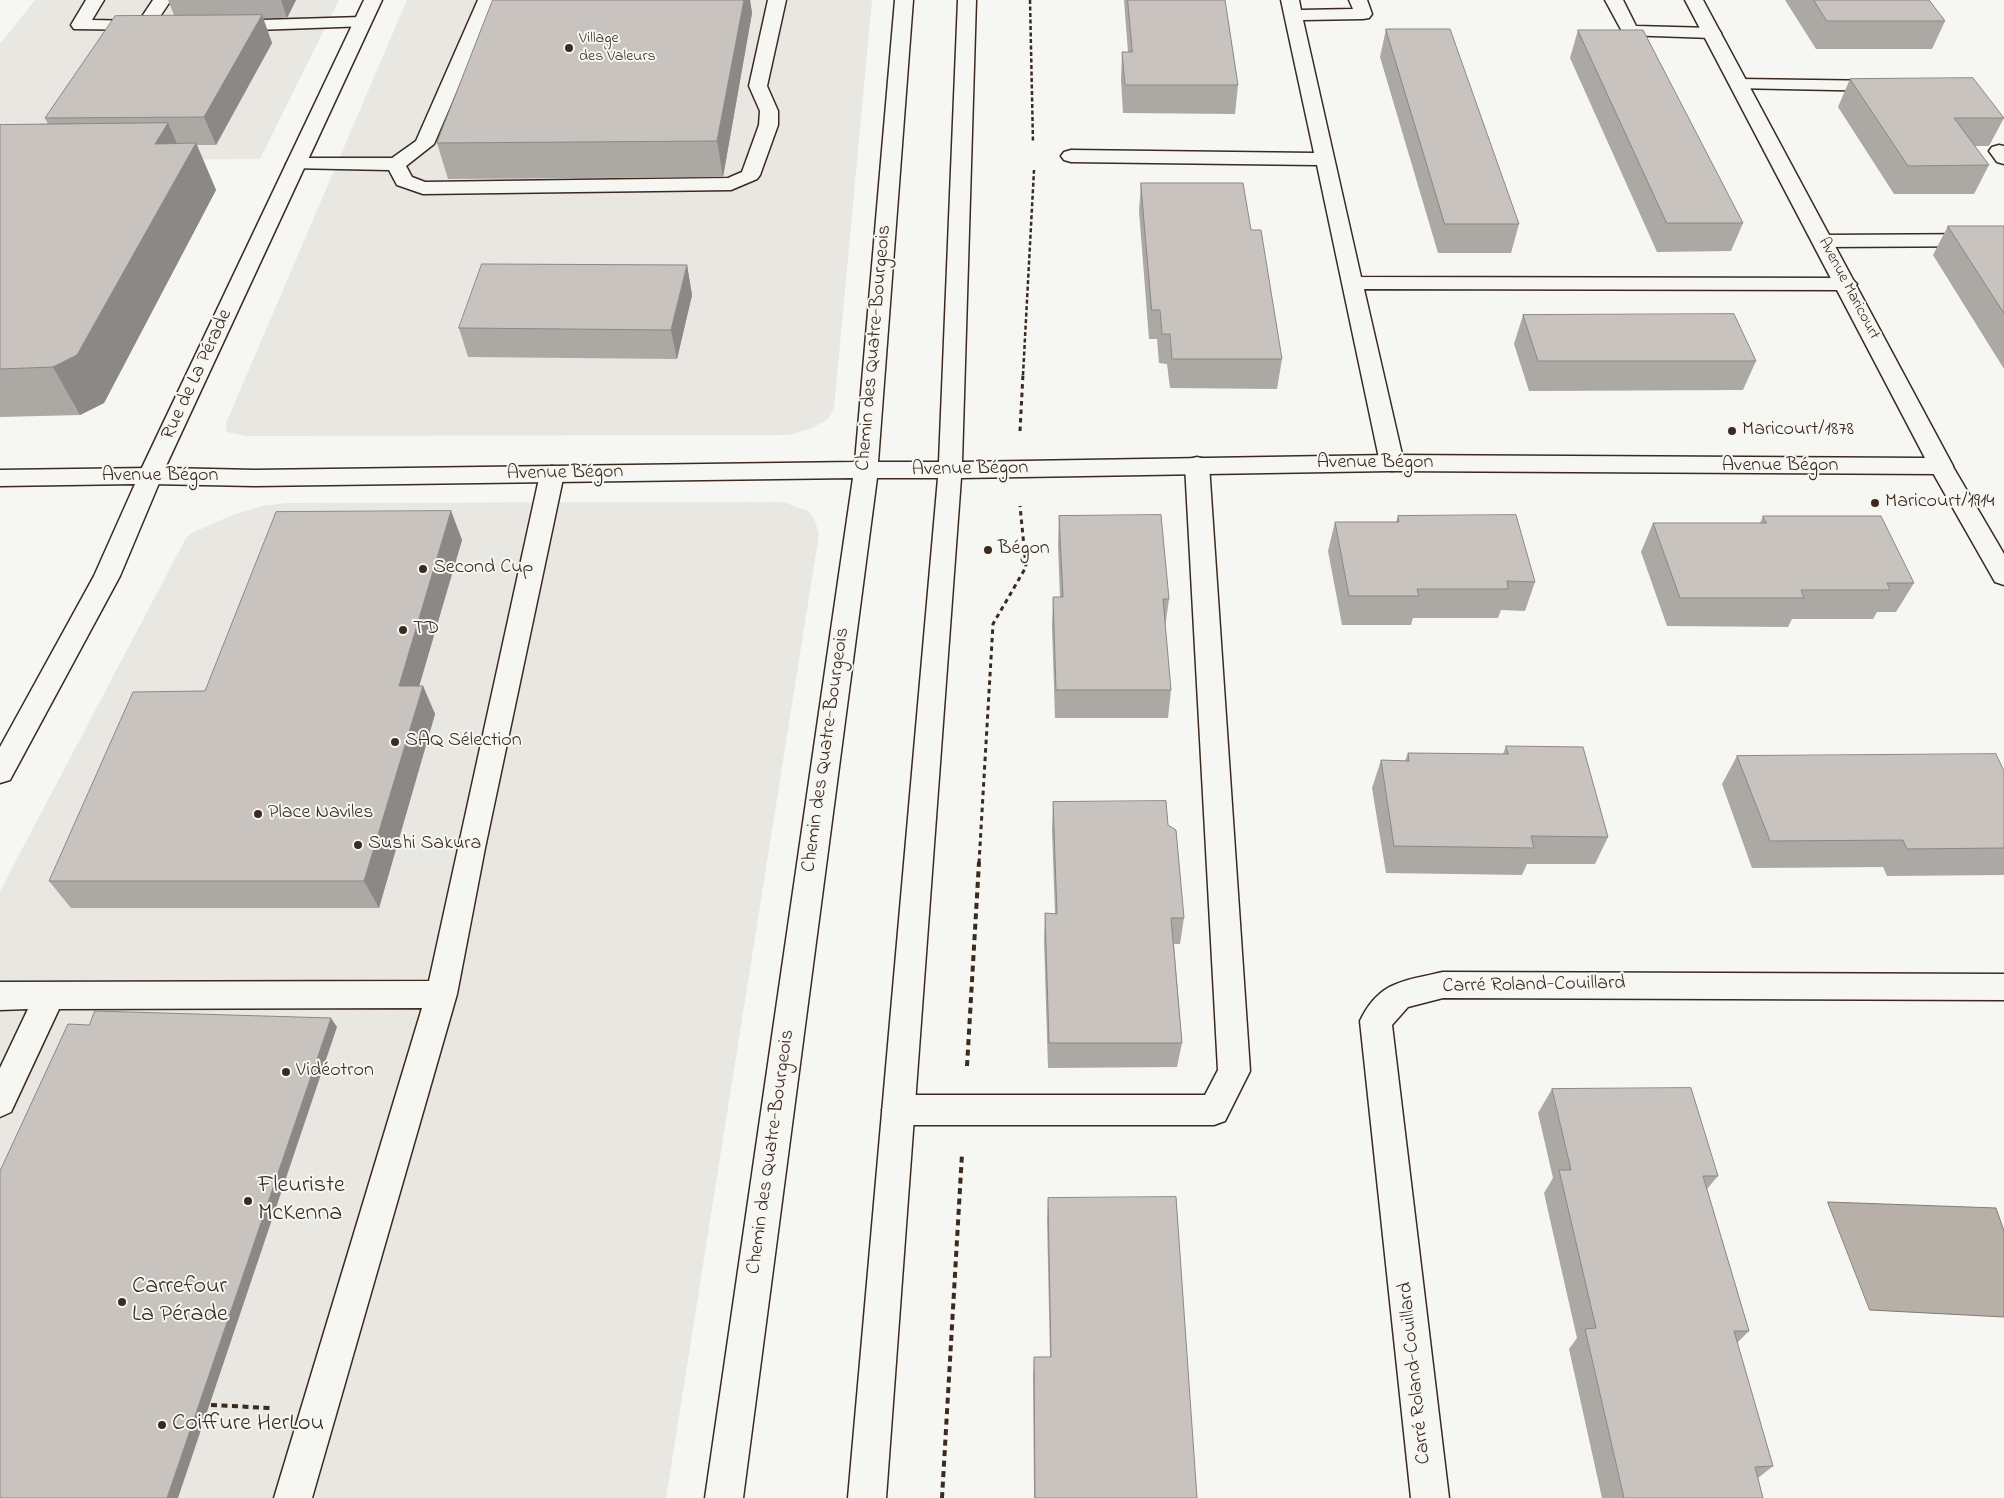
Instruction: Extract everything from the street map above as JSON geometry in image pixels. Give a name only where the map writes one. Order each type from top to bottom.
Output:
[{"type":"street","points":[[95,0],[80,24],[153,26],[162,0]]},
{"type":"street","name":"Rue de La Pérade","points":[[0,772],[106,576],[150,476],[373,0]]},
{"type":"street","points":[[296,164],[396,164],[424,144],[487,0]]},
{"type":"street","points":[[396,164],[404,182],[423,188],[731,184],[750,175],[770,123],[769,111],[761,98],[758,86],[777,0]]},
{"type":"street","name":"Chemin des Quatre-Bourgeois","points":[[724,1498],[866,470],[904,0]]},
{"type":"street","points":[[867,1498],[950,471],[967,0]]},
{"type":"street","points":[[1358,0],[1362,14],[1291,8],[1392,463]]},
{"type":"street","points":[[1614,0],[1630,31],[1712,33]]},
{"type":"street","name":"Avenue Maricourt","points":[[1694,0],[1941,466],[2004,576]]},
{"type":"street","points":[[208,26],[362,22]]},
{"type":"street","points":[[1739,84],[1902,86]]},
{"type":"street","points":[[1071,156],[1325,159]]},
{"type":"street","points":[[1823,241],[2004,240]]},
{"type":"street","points":[[1353,283],[1846,284]]},
{"type":"street","name":"Avenue Bégon","points":[[0,478],[150,476],[255,478],[866,470],[950,471],[1196,465],[1392,463],[1856,468],[1941,466]]},
{"type":"street","points":[[898,1110],[964,1112],[1214,1110],[1234,1071],[1196,465]]},
{"type":"street","points":[[293,1498],[442,994],[473,839],[552,474]]},
{"type":"street","name":"Carré Roland-Couillard","points":[[1430,1498],[1376,1021],[1398,996],[1444,984],[2004,986]]},
{"type":"street","points":[[0,996],[442,994]]},
{"type":"street","points":[[0,1102],[50,996]]},
{"type":"path","points":[[1030,0],[1033,148]]},
{"type":"path","points":[[942,1498],[993,624],[1026,567],[1017,469],[1023,393],[1034,167]]},
{"type":"path","points":[[210,1405],[319,1410]]},
{"type":"shaded area","points":[[35,0],[339,0],[260,159],[0,161],[0,44]]},
{"type":"shaded area","points":[[407,0],[872,0],[834,408],[828,419],[812,428],[789,435],[246,436],[227,432],[226,423]]},
{"type":"shaded area","points":[[783,502],[808,511],[814,518],[819,534],[666,1498],[0,1498],[0,891],[186,538],[190,534],[230,516],[262,506],[287,503]]},
{"type":"shaded area","points":[[1828,1202],[1996,1208],[2004,1231],[2004,1317],[1870,1310]]},
{"type":"building","points":[[493,0],[744,0],[717,141],[437,143]]},
{"type":"building","points":[[1128,0],[1225,0],[1238,85],[1125,85],[1122,52],[1132,52]]},
{"type":"building","points":[[1814,0],[1929,0],[1945,21],[1827,21]]},
{"type":"building","points":[[262,15],[204,117],[45,118],[115,16]]},
{"type":"building","points":[[1386,29],[1450,29],[1519,224],[1445,224]]},
{"type":"building","points":[[1578,30],[1643,30],[1743,223],[1667,223]]},
{"type":"building","points":[[1973,78],[2004,118],[1954,118],[1989,165],[1908,166],[1850,79]]},
{"type":"building","points":[[168,123],[155,144],[196,143],[77,355],[53,367],[0,369],[0,125]]},
{"type":"building","points":[[1141,183],[1243,183],[1251,230],[1261,230],[1282,359],[1172,359],[1170,334],[1162,334],[1160,310],[1152,310]]},
{"type":"building","points":[[1948,226],[2004,226],[2004,313]]},
{"type":"building","points":[[482,264],[687,265],[671,330],[459,328]]},
{"type":"building","points":[[1734,314],[1756,361],[1538,361],[1523,315]]},
{"type":"building","name":"Place Naviles","points":[[451,511],[399,686],[423,686],[364,881],[49,881],[133,692],[205,691],[276,512]]},
{"type":"building","points":[[1161,515],[1169,599],[1163,599],[1171,690],[1056,690],[1053,597],[1063,597],[1059,516]]},
{"type":"building","points":[[1516,515],[1535,582],[1507,581],[1508,589],[1417,589],[1419,596],[1349,596],[1335,522],[1399,522],[1398,516]]},
{"type":"building","points":[[1763,516],[1881,516],[1914,583],[1887,583],[1890,590],[1801,590],[1804,598],[1680,598],[1653,523],[1766,523]]},
{"type":"building","points":[[1506,746],[1583,747],[1608,837],[1531,836],[1534,848],[1394,846],[1381,760],[1409,761],[1408,753],[1508,754]]},
{"type":"building","points":[[1996,754],[2004,771],[2004,848],[1907,849],[1903,840],[1770,841],[1737,756]]},
{"type":"building","points":[[1166,801],[1168,825],[1176,830],[1184,918],[1171,918],[1182,1043],[1049,1043],[1045,913],[1057,914],[1053,802]]},
{"type":"building","name":"Carrefour La Pérade","points":[[95,1011],[331,1018],[167,1498],[0,1498],[0,1171],[68,1024],[89,1025]]},
{"type":"building","points":[[1691,1088],[1718,1176],[1703,1176],[1749,1331],[1734,1331],[1773,1466],[1755,1467],[1763,1498],[1624,1498],[1585,1329],[1596,1328],[1559,1170],[1571,1170],[1552,1089]]},
{"type":"building","points":[[1176,1197],[1197,1498],[1035,1498],[1034,1357],[1051,1357],[1048,1198]]},
{"type":"place","name":"Village des Valeurs","points":[[569,48]]},
{"type":"place","name":"Maricourt/1878","points":[[1732,431]]},
{"type":"place","name":"Maricourt/1914","points":[[1875,503]]},
{"type":"place","name":"Bégon","points":[[988,550]]},
{"type":"place","name":"Second Cup","points":[[423,569]]},
{"type":"place","name":"TD","points":[[403,630]]},
{"type":"place","name":"SAQ Sélection","points":[[395,742]]},
{"type":"place","name":"Place Naviles","points":[[258,814]]},
{"type":"place","name":"Sushi Sakura","points":[[358,845]]},
{"type":"place","name":"Vidéotron","points":[[286,1072]]},
{"type":"place","name":"Fleuriste McKenna","points":[[248,1201]]},
{"type":"place","name":"Carrefour La Pérade","points":[[122,1302]]},
{"type":"place","name":"Coiffure HerLou","points":[[162,1425]]}]
